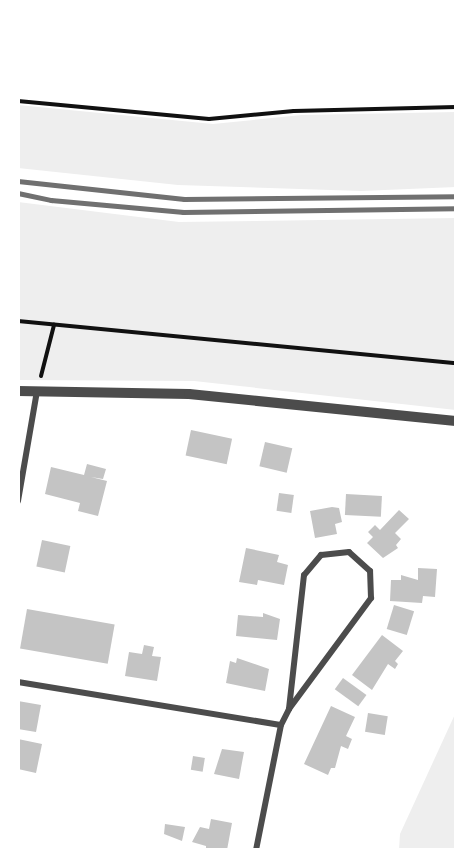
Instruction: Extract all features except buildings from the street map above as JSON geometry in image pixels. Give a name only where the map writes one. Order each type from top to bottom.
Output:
[{"type":"street","points":[[18,391],[189,394],[456,421]]},
{"type":"street","points":[[18,501],[37,391]]},
{"type":"street","points":[[256,850],[281,725],[288,709],[371,598],[370,571],[349,552],[321,555],[304,575],[288,709]]},
{"type":"street","points":[[18,682],[281,725]]},
{"type":"path","points":[[18,100],[209,119],[294,111],[456,107]]},
{"type":"path","points":[[18,321],[456,363]]},
{"type":"path","points":[[37,391],[54,325]]},
{"type":"shaded area","points":[[18,105],[213,124],[302,115],[456,112],[456,187],[361,191],[178,185],[18,168]]},
{"type":"shaded area","points":[[18,202],[179,222],[456,218],[456,410],[194,381],[18,380]]},
{"type":"shaded area","points":[[456,712],[456,850],[399,850],[400,834]]},
{"type":"railway","points":[[18,181],[184,199],[456,196]]},
{"type":"railway","points":[[18,193],[51,200],[183,212],[456,208]]}]
